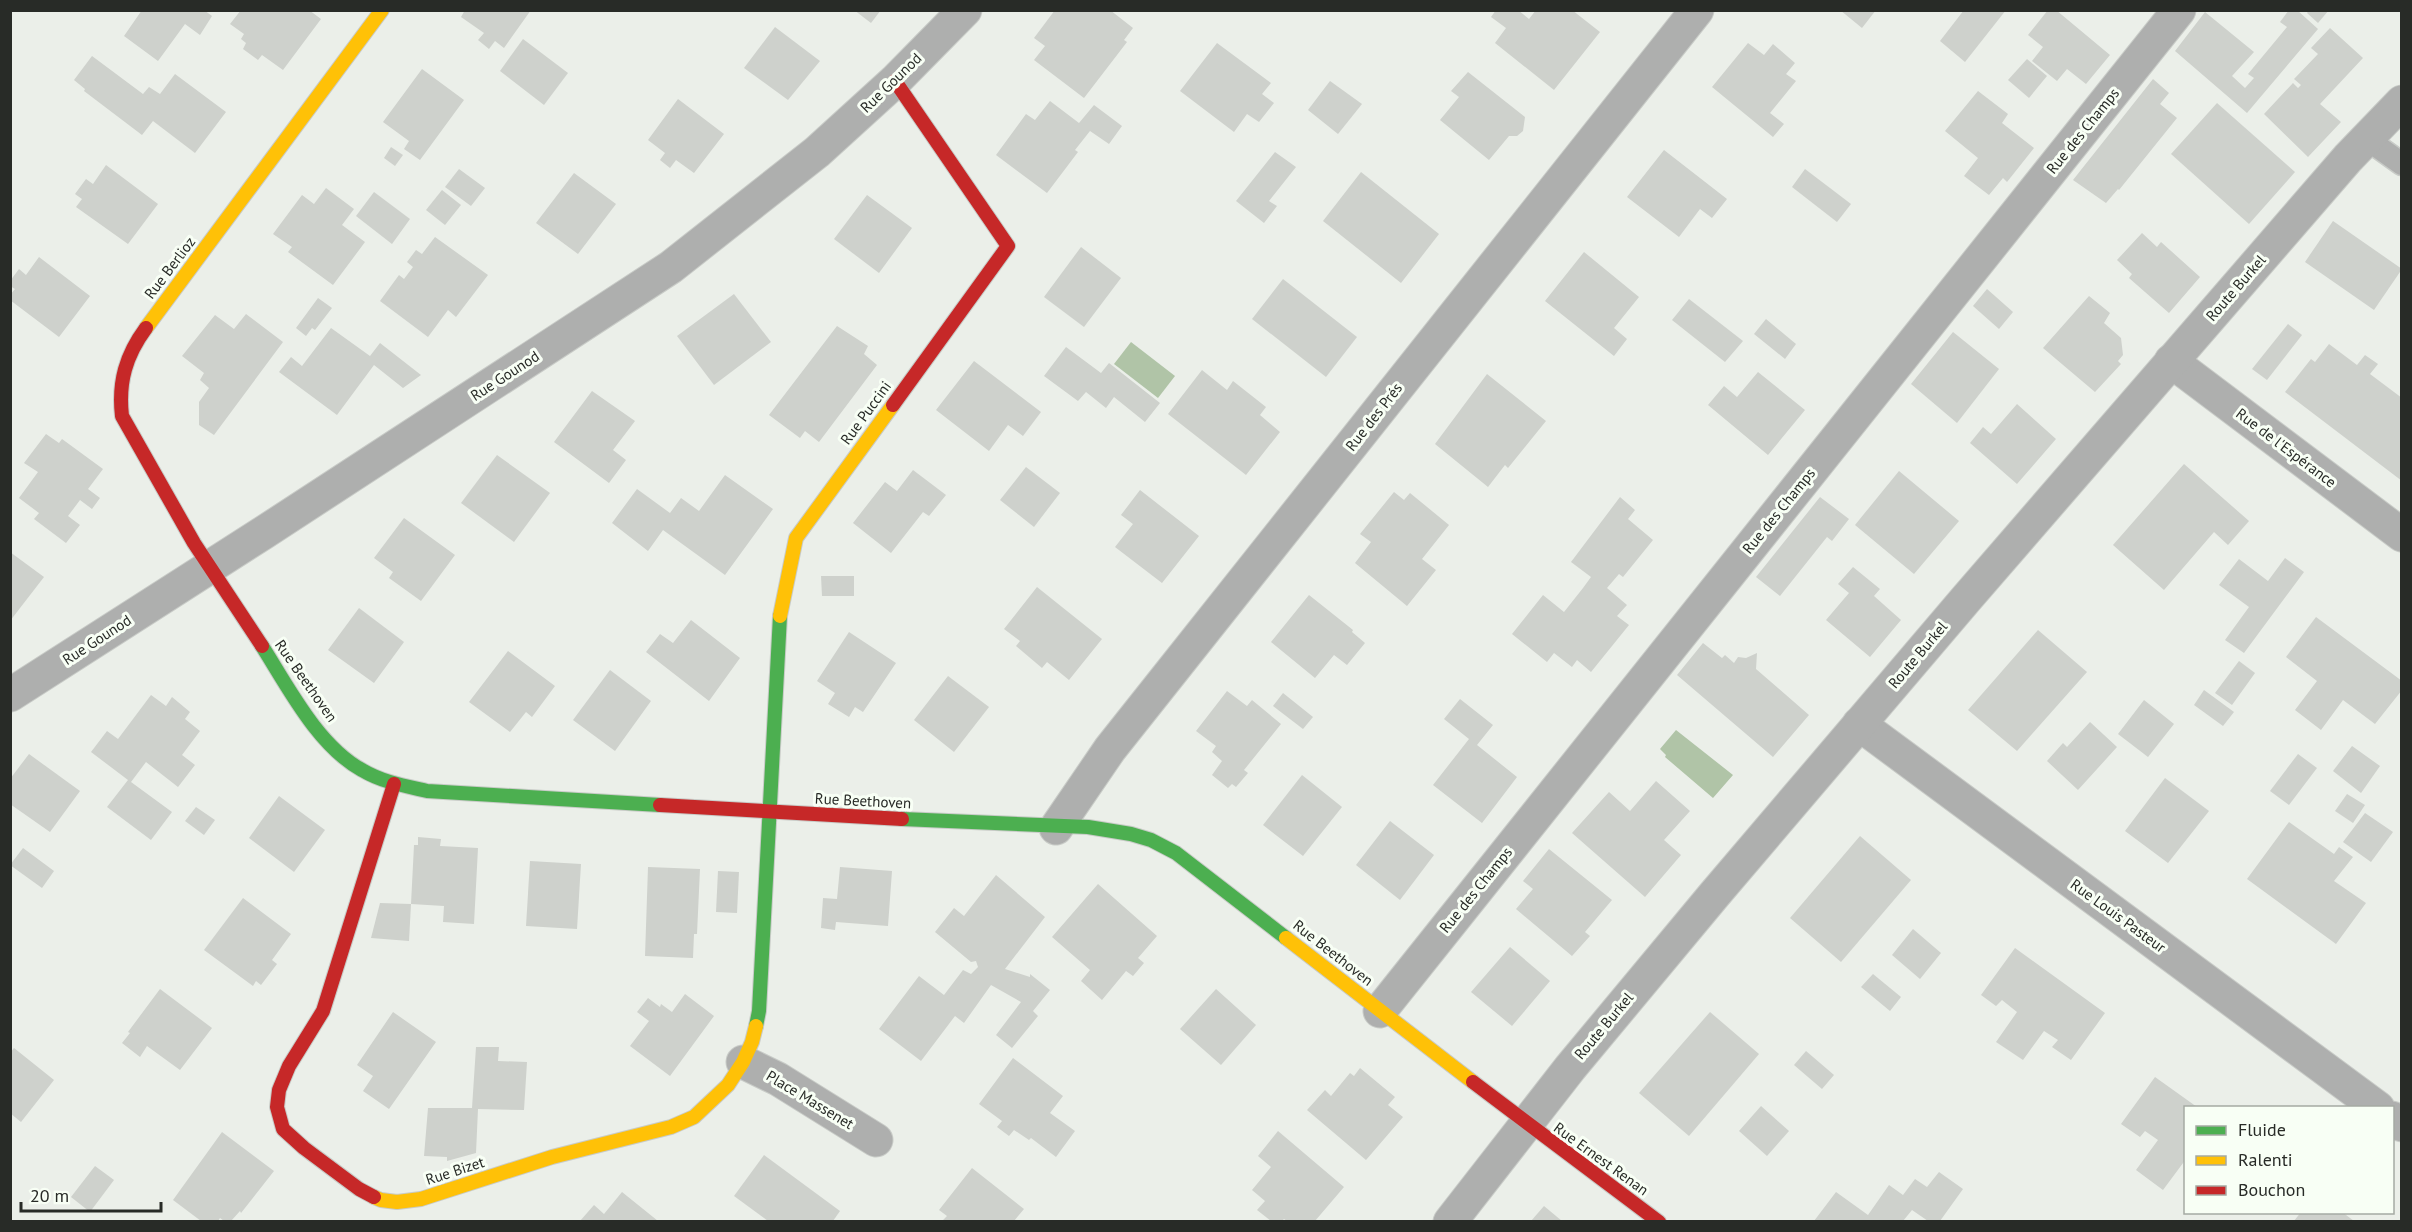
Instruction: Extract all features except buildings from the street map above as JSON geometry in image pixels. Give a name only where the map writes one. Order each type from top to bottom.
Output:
[{"type":"street","name":"Rue Berlioz","points":[[210,567],[122,416],[119,398],[120,379],[126,359],[141,335],[382,10]]},
{"type":"street","name":"Rue Gounod","points":[[10,695],[671,267],[817,152],[895,81],[965,10]]},
{"type":"street","name":"Rue des Prés","points":[[1056,828],[1110,749],[1697,10]]},
{"type":"street","name":"Rue des Champs","points":[[1380,1011],[2179,10]]},
{"type":"street","name":"Rue Puccini","points":[[770,812],[781,605],[796,538],[1008,246],[895,81]]},
{"type":"street","name":"Route Burkel","points":[[1450,1221],[1525,1123],[1859,724],[2171,362],[2402,102]]},
{"type":"street","name":"Rue de l'Espérance","points":[[2171,362],[2402,535]]},
{"type":"street","name":"Rue Beethoven","points":[[210,567],[313,724],[337,751],[361,770],[394,784],[427,791],[1056,828],[1086,827],[1140,836],[1171,850],[1525,1123]]},
{"type":"street","name":"Rue Louis Pasteur","points":[[1859,724],[2377,1106]]},
{"type":"street","name":"Rue Bizet","points":[[394,784],[323,1011],[289,1066],[279,1090],[277,1107],[283,1129],[304,1148],[359,1189],[381,1200],[397,1202],[421,1199],[552,1157],[670,1127],[694,1117],[728,1085],[743,1062],[752,1042],[759,1011],[770,812]]},
{"type":"street","name":"Place Massenet","points":[[743,1062],[788,1085],[876,1140]]},
{"type":"street","name":"Rue Ernest Renan","points":[[1525,1123],[1659,1221]]},
{"type":"lane","points":[[2367,139],[2402,164]]},
{"type":"shaded area","points":[[1131,342],[1175,376],[1158,398],[1114,364]]},
{"type":"shaded area","points":[[1676,730],[1733,775],[1713,798],[1665,757],[1666,755],[1660,749]]},
{"type":"traffic: fast","points":[[756,1026],[759,1011],[780,616]]},
{"type":"traffic: fast","points":[[262,646],[293,697],[331,746],[362,770],[378,778],[427,791],[660,805]]},
{"type":"traffic: fast","points":[[902,819],[1088,827],[1131,834],[1151,840],[1176,853],[1286,938]]},
{"type":"traffic: slow","points":[[146,328],[382,10]]},
{"type":"traffic: slow","points":[[780,616],[796,538],[893,405]]},
{"type":"traffic: slow","points":[[1286,938],[1473,1082]]},
{"type":"traffic: slow","points":[[374,1197],[397,1202],[421,1199],[552,1157],[671,1127],[694,1117],[728,1085],[743,1062],[756,1026]]},
{"type":"traffic: jam","points":[[893,405],[1008,246],[895,81]]},
{"type":"traffic: jam","points":[[146,328],[133,348],[125,369],[121,392],[122,416],[194,543],[262,646]]},
{"type":"traffic: jam","points":[[374,1197],[359,1189],[304,1148],[283,1129],[277,1107],[279,1090],[289,1066],[323,1011],[394,784]]},
{"type":"traffic: jam","points":[[660,805],[902,819]]},
{"type":"traffic: jam","points":[[1473,1082],[1659,1222]]}]
